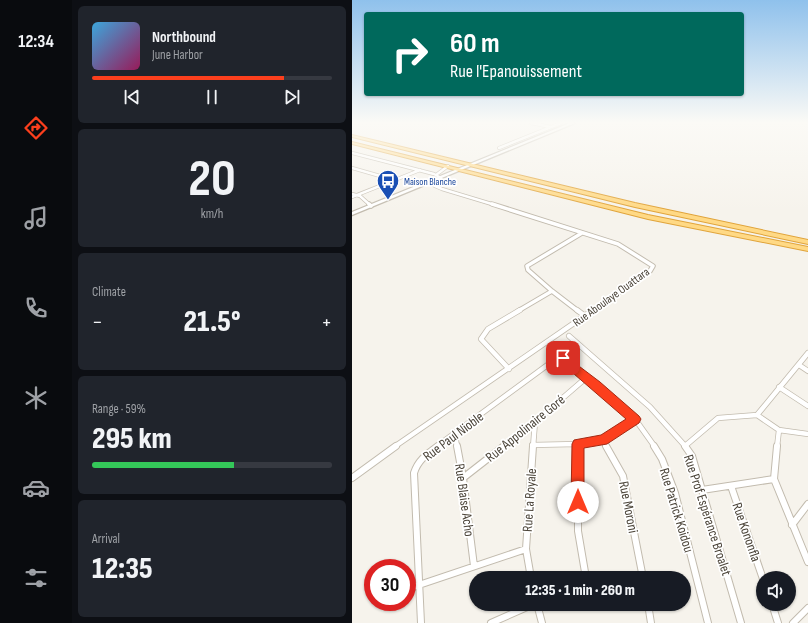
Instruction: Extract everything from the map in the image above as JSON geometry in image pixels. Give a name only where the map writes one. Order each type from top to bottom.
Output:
[{"type":"highway","points":[[390,152],[648,217],[808,249]]},
{"type":"highway","points":[[419,152],[635,205],[808,242]]},
{"type":"street","points":[[352,214],[503,152]]},
{"type":"street","points":[[352,153],[420,170],[441,178]]},
{"type":"street","points":[[436,175],[448,166]]},
{"type":"street","points":[[352,168],[394,180]]},
{"type":"street","points":[[352,197],[420,170]]},
{"type":"street","name":"Rue Aboulaye Ouattara","points":[[352,478],[650,271],[653,266],[618,244],[442,189],[435,186],[431,182]]},
{"type":"street","points":[[352,194],[371,206]]},
{"type":"street","points":[[582,233],[527,266],[528,270],[552,291],[585,316]]},
{"type":"street","points":[[509,369],[481,339],[482,336],[488,329],[552,291]]},
{"type":"street","name":"Rue Prof Espérance Broalet","points":[[569,336],[650,405],[692,456],[742,623]]},
{"type":"street","points":[[757,415],[808,354]]},
{"type":"street","name":"Rue Paul Nioble","points":[[421,623],[414,474],[416,466],[422,458],[557,358],[563,358],[587,377]]},
{"type":"street","points":[[799,365],[808,371]]},
{"type":"street","name":"Rue Patrick Koidou","points":[[587,377],[635,419],[662,459],[675,493],[708,623]]},
{"type":"street","name":"Rue Appolinaire Goré","points":[[463,478],[535,422],[587,377]]},
{"type":"street","points":[[779,387],[808,406]]},
{"type":"street","points":[[685,446],[718,418],[757,415],[779,430],[808,434]]},
{"type":"street","points":[[532,445],[578,444],[603,440],[635,419]]},
{"type":"street","name":"Rue La Royale","points":[[530,571],[526,549],[532,445],[535,422]]},
{"type":"street","points":[[779,430],[774,479],[808,562]]},
{"type":"street","name":"Rue Blaise Acho","points":[[455,434],[463,478],[474,566]]},
{"type":"street","name":"Rue Moroni","points":[[603,440],[623,476],[642,571]]},
{"type":"street","points":[[578,444],[578,531],[585,571]]},
{"type":"street","points":[[702,490],[774,479]]},
{"type":"street","name":"Rue Kononfla","points":[[731,486],[760,571]]},
{"type":"street","points":[[792,525],[808,504]]},
{"type":"street","points":[[416,586],[526,549]]},
{"type":"street","points":[[793,623],[808,608]]},
{"type":"street","points":[[491,623],[519,611]]},
{"type":"street","points":[[538,611],[542,623]]},
{"type":"street","points":[[649,611],[652,623]]},
{"type":"street","points":[[774,611],[778,623]]},
{"type":"place","name":"Maison Blanche","points":[[388,200]]},
{"type":"route","points":[[563,358],[635,419],[610,437],[595,442],[578,444],[578,502]]}]
